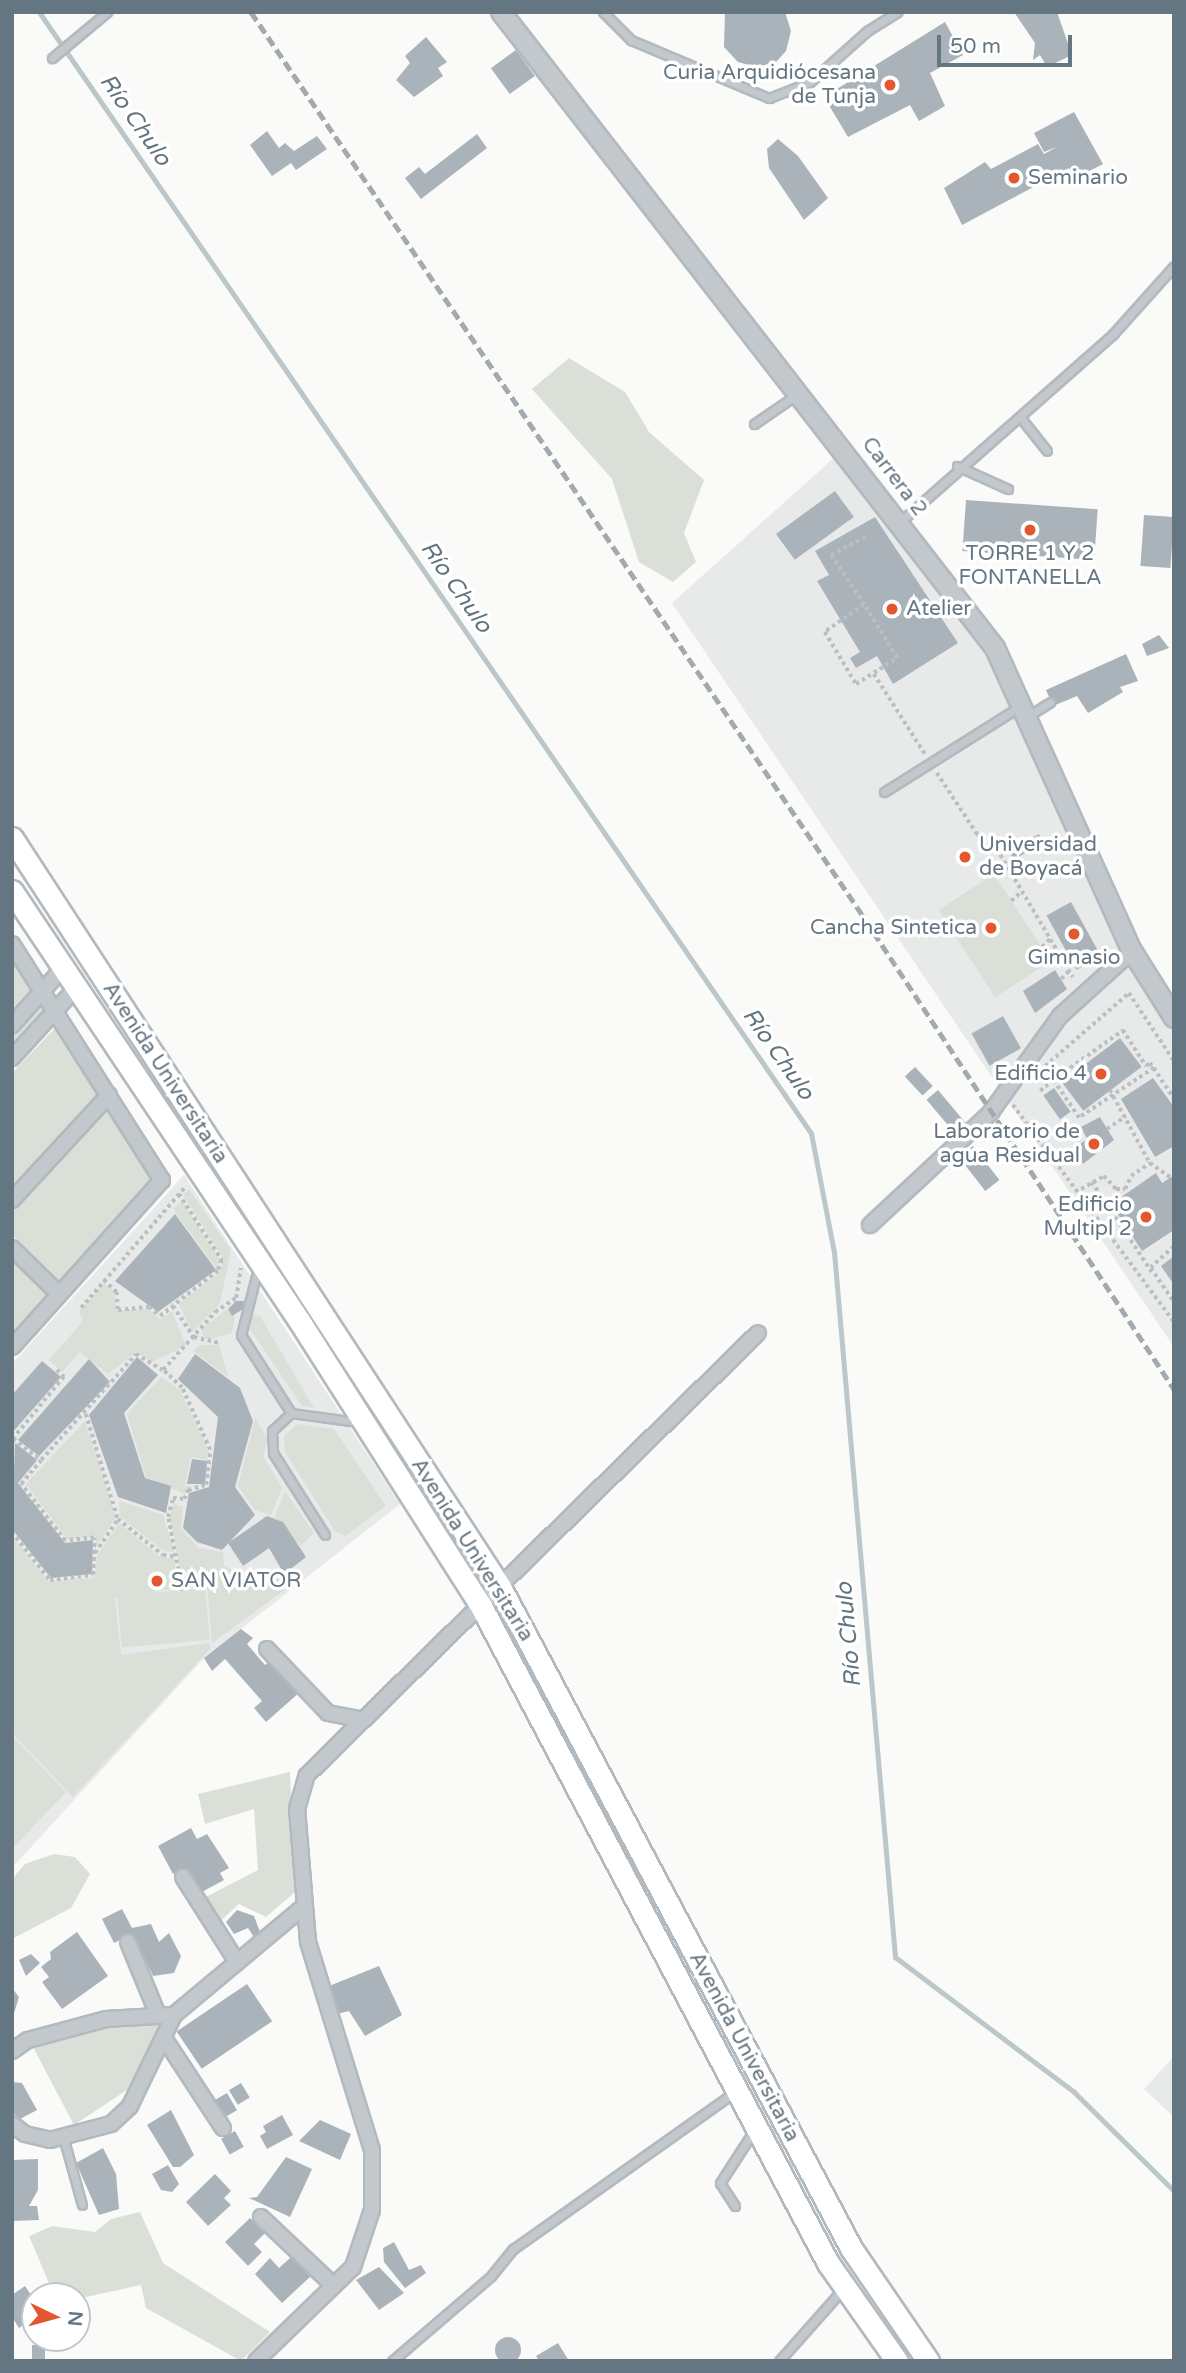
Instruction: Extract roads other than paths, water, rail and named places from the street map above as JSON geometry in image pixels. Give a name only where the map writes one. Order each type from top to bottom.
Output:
[{"type":"main road","name":"Avenida Universitaria","points":[[12,838],[500,1587],[851,2248],[928,2361]]},
{"type":"main road","name":"Avenida Universitaria","points":[[12,891],[366,1423],[481,1606],[845,2287],[897,2361]]},
{"type":"street","name":"Carrera 2","points":[[501,12],[800,392],[995,648],[1132,951],[1174,1018]]},
{"type":"street","points":[[12,944],[162,1180],[12,1347]]},
{"type":"street","points":[[870,1225],[991,1112],[1060,1016],[1132,951]]},
{"type":"street","points":[[12,1025],[63,968]]},
{"type":"street","points":[[12,1058],[76,988]]},
{"type":"street","points":[[12,1200],[108,1095]]},
{"type":"street","points":[[12,1248],[59,1294]]},
{"type":"street","points":[[256,2361],[353,2267],[367,2235],[372,2150],[308,1942],[303,1907],[297,1809],[307,1775],[758,1333]]},
{"type":"street","points":[[267,1649],[328,1713],[363,1720]]},
{"type":"street","points":[[183,1877],[237,1962]]},
{"type":"street","points":[[12,2123],[25,2134],[64,2140],[111,2124],[130,2106],[166,2041],[174,2015],[303,1907]]},
{"type":"street","points":[[128,1942],[158,2015]]},
{"type":"street","points":[[12,2051],[28,2040],[106,2019],[174,2015]]},
{"type":"street","points":[[166,2041],[223,2128]]},
{"type":"street","points":[[261,2217],[334,2286]]},
{"type":"lane","points":[[52,58],[83,29],[107,12]]},
{"type":"lane","points":[[603,12],[631,40],[769,98],[810,82],[898,12]]},
{"type":"lane","points":[[900,522],[957,466],[1020,417],[1113,334],[1174,266]]},
{"type":"lane","points":[[754,424],[800,392]]},
{"type":"lane","points":[[1020,417],[1047,451]]},
{"type":"lane","points":[[957,466],[1008,489]]},
{"type":"lane","points":[[884,792],[1025,710],[1051,702]]},
{"type":"lane","points":[[260,1262],[241,1335],[291,1413],[366,1423]]},
{"type":"lane","points":[[291,1413],[272,1431],[273,1453],[325,1535]]},
{"type":"lane","points":[[392,2361],[491,2276],[513,2249],[738,2090]]},
{"type":"lane","points":[[735,2206],[720,2183],[757,2126]]},
{"type":"lane","points":[[64,2140],[82,2205]]},
{"type":"lane","points":[[779,2361],[845,2287]]},
{"type":"waterway","name":"Río Chulo","points":[[39,12],[811,1133],[834,1252],[895,1957],[1074,2092],[1174,2191]]},
{"type":"railway","points":[[251,12],[857,907],[1174,1389]]},
{"type":"place","name":"Curia Arquidiócesana de Tunja","points":[[890,85]]},
{"type":"place","name":"Seminario","points":[[1014,178]]},
{"type":"place","name":"TORRE 1 Y 2 FONTANELLA","points":[[1030,530]]},
{"type":"place","name":"Atelier","points":[[892,609]]},
{"type":"place","name":"Universidad de Boyacá","points":[[965,857]]},
{"type":"place","name":"Cancha Sintetica","points":[[991,928]]},
{"type":"place","name":"Gimnasio","points":[[1074,934]]},
{"type":"place","name":"Edificio 4","points":[[1101,1074]]},
{"type":"place","name":"Laboratorio de agua Residual","points":[[1094,1144]]},
{"type":"place","name":"Edificio Multipl 2","points":[[1146,1217]]},
{"type":"place","name":"SAN VIATOR","points":[[157,1581]]}]
